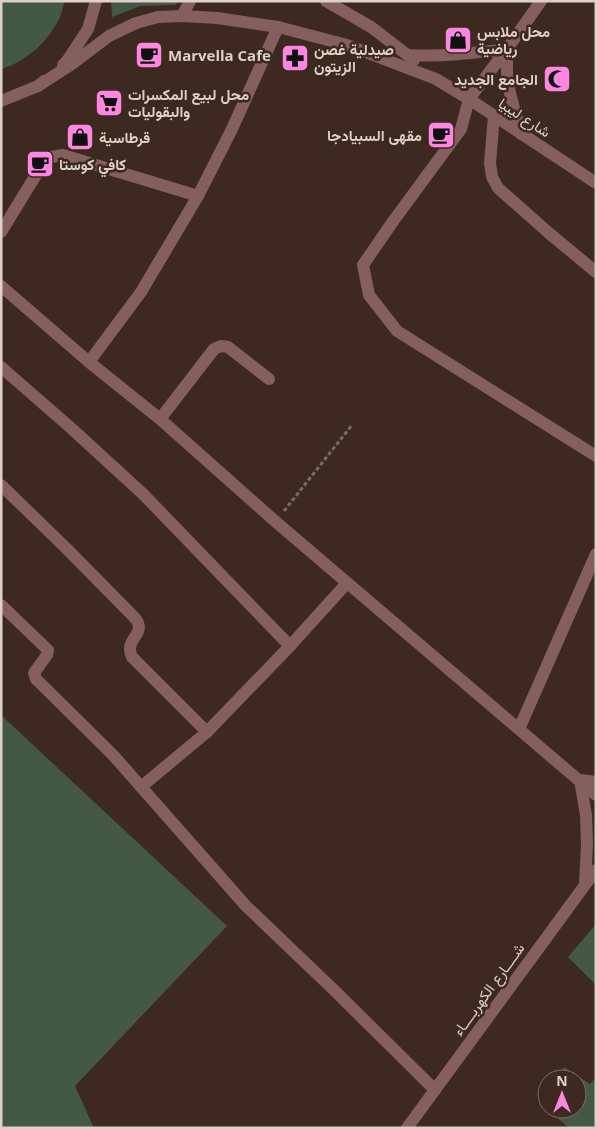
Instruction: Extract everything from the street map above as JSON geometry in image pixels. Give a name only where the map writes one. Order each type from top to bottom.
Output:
[{"type":"street","points":[[38,86],[67,61],[88,29],[96,1]]},
{"type":"street","points":[[182,16],[190,1]]},
{"type":"street","points":[[326,1],[371,27],[408,55],[436,80]]},
{"type":"street","points":[[541,1],[469,99],[461,129],[363,264],[369,295],[397,331],[596,456]]},
{"type":"street","points":[[1,101],[38,86],[72,64],[109,36],[136,23],[158,17],[217,18],[278,27],[347,44],[436,80]]},
{"type":"street","points":[[89,362],[141,292],[198,196],[232,129],[278,27]]},
{"type":"street","points":[[408,55],[433,56],[507,49]]},
{"type":"street","points":[[507,49],[507,76],[521,134]]},
{"type":"street","name":"شارع ليبيا","points":[[436,80],[469,99],[596,183]]},
{"type":"street","points":[[494,116],[490,163],[492,177],[498,188],[596,272]]},
{"type":"street","points":[[1,232],[42,165],[51,157],[64,155],[198,196]]},
{"type":"street","points":[[1,286],[89,362],[160,419],[276,522],[596,794]]},
{"type":"street","points":[[160,419],[214,349],[221,346],[228,347],[269,379]]},
{"type":"street","points":[[1,367],[143,494],[290,646]]},
{"type":"street","points":[[1,486],[133,616],[138,622],[139,631],[130,645],[132,657],[207,732]]},
{"type":"street","points":[[519,728],[596,554]]},
{"type":"street","points":[[141,787],[207,732],[348,583]]},
{"type":"street","points":[[1,606],[48,650],[48,655],[34,673],[36,679],[113,755],[246,906],[435,1090]]},
{"type":"street","points":[[580,780],[596,782]]},
{"type":"street","points":[[580,780],[586,814],[587,844],[584,884]]},
{"type":"street","name":"شــــارع الكهربــــاء","points":[[412,1126],[435,1090],[584,884],[596,871]]},
{"type":"path","points":[[276,522],[352,425]]},
{"type":"green space","points":[[1,1],[65,1],[60,17],[43,42],[28,56],[1,69]]},
{"type":"green space","points":[[111,1],[178,1],[176,5],[140,6],[112,17]]},
{"type":"green space","points":[[1,715],[227,926],[75,1086],[94,1128],[1,1128]]},
{"type":"green space","points":[[596,924],[596,985],[568,957]]},
{"type":"green space","points":[[596,1077],[596,1128],[569,1128],[559,1119],[587,1119],[587,1082],[590,1084]]},
{"type":"place","name":"محل ملابس رياضية","points":[[458,40]]},
{"type":"place","name":"Marvella Cafe","points":[[149,55]]},
{"type":"place","name":"صيدلية غصن الزيتون","points":[[295,58]]},
{"type":"place","name":"الجامع الجديد","points":[[557,79]]},
{"type":"place","name":"محل لبيع المكسرات والبقوليات","points":[[109,103]]},
{"type":"place","name":"مقهى السبيادجا","points":[[441,135]]},
{"type":"place","name":"قرطاسية","points":[[80,137]]},
{"type":"place","name":"كافي كوستا","points":[[40,164]]}]
